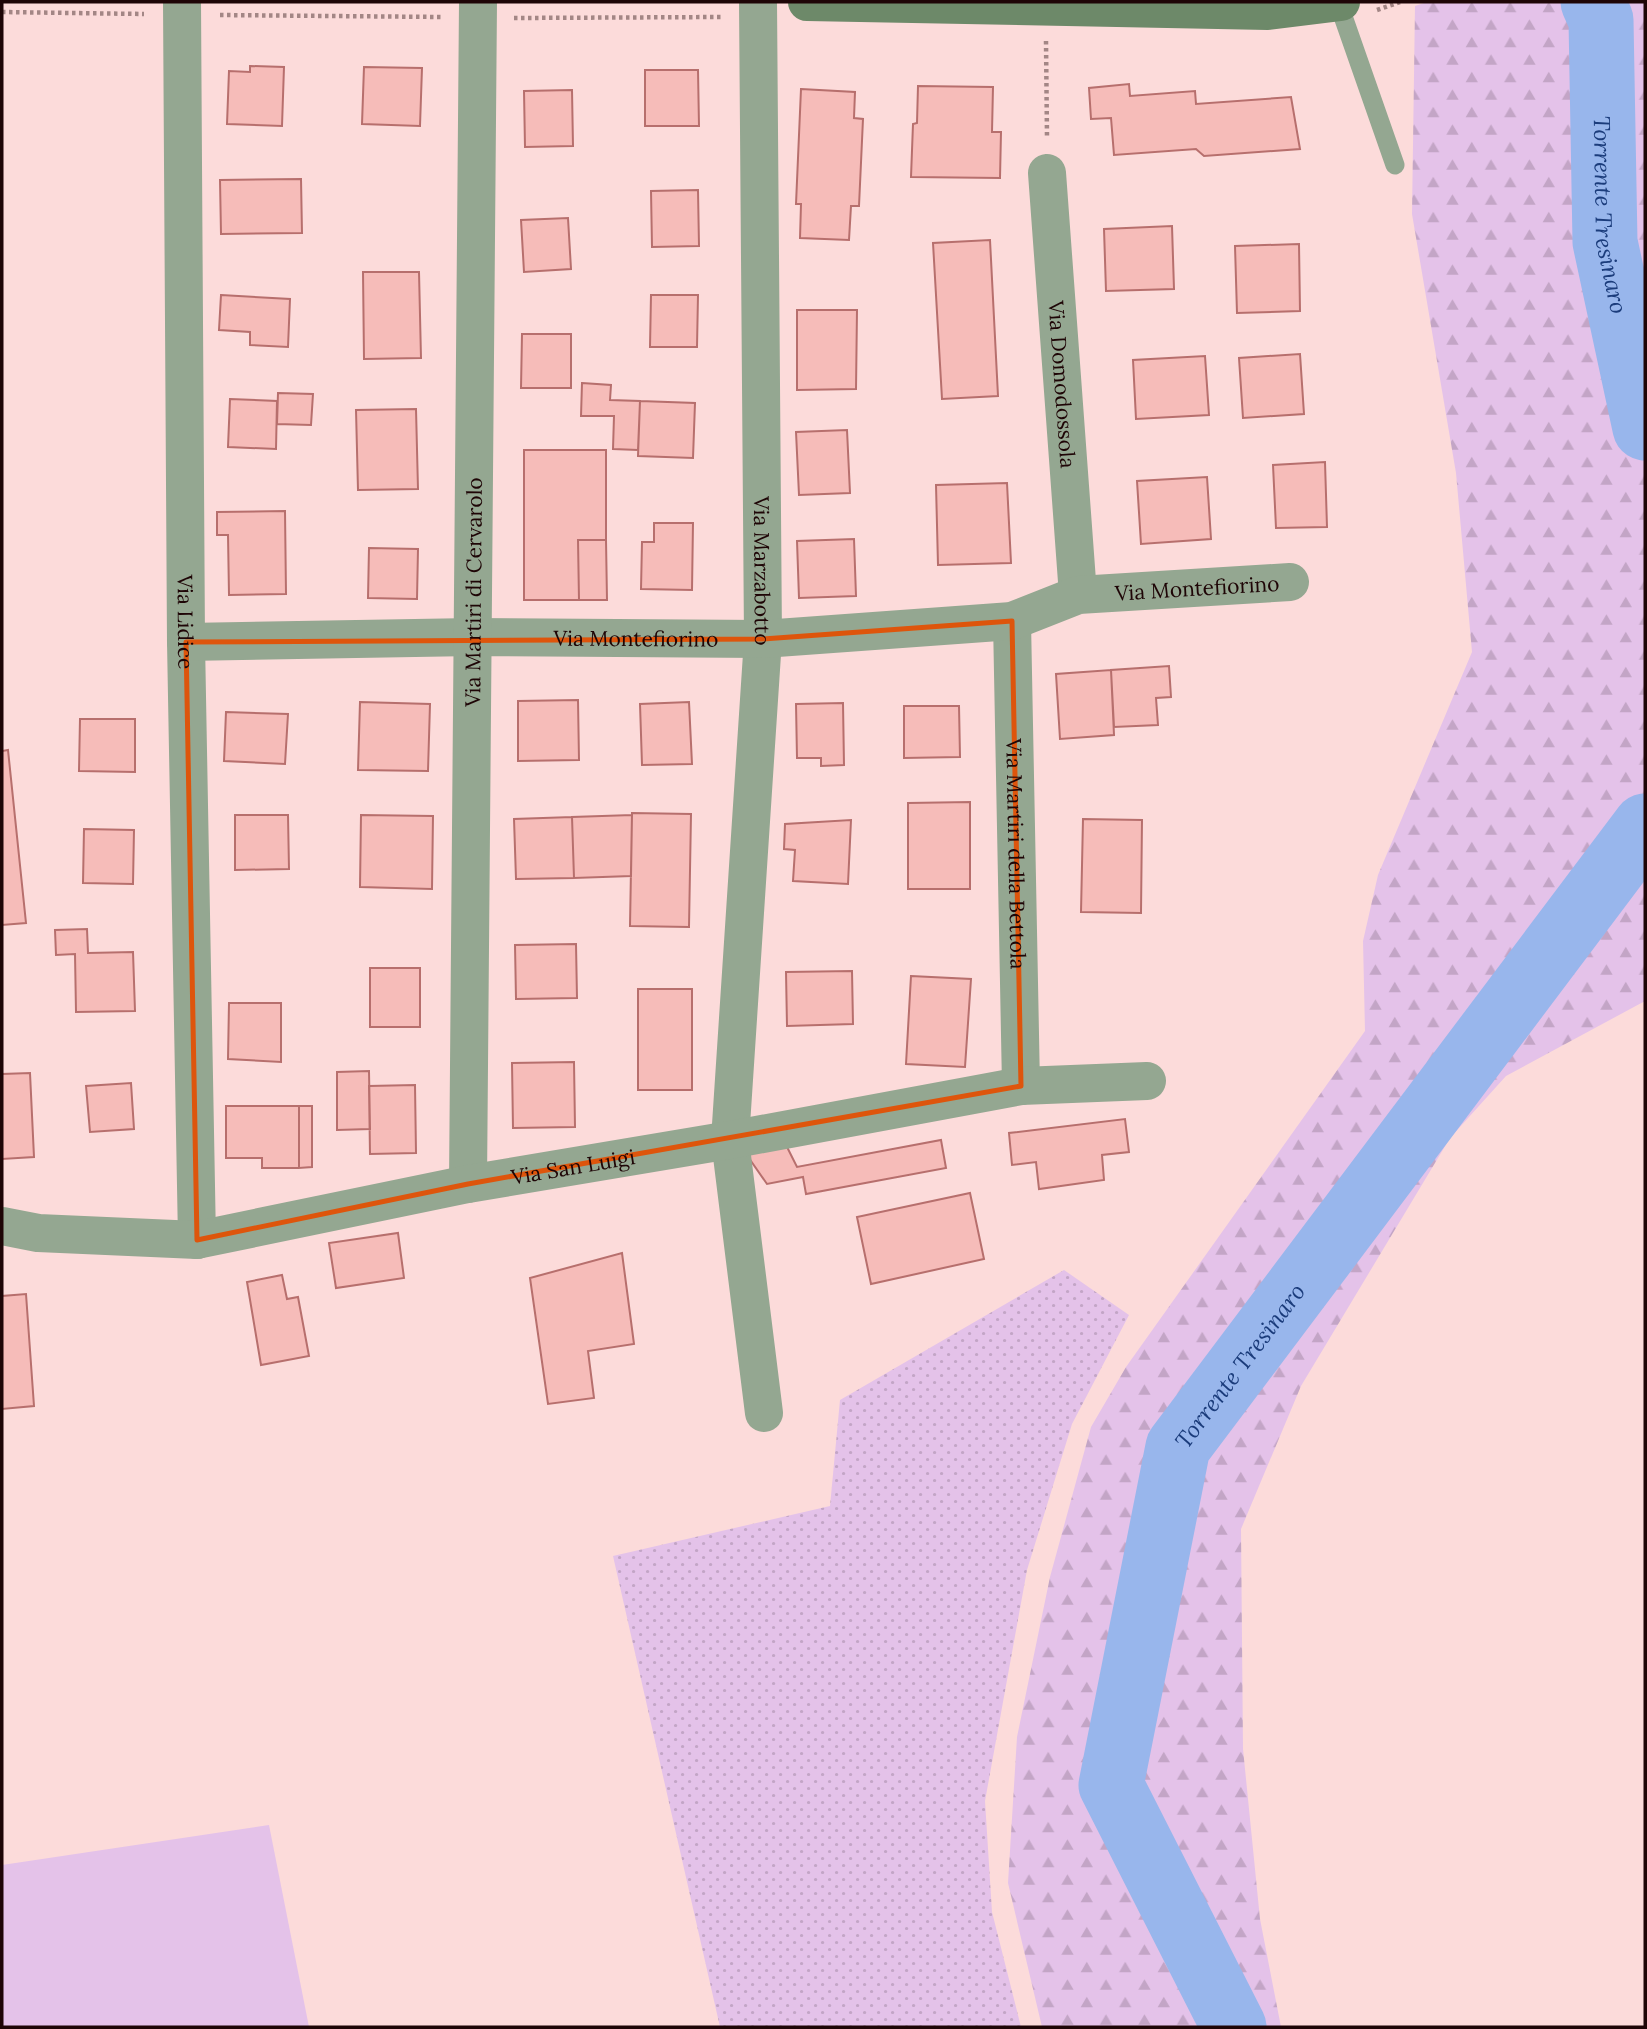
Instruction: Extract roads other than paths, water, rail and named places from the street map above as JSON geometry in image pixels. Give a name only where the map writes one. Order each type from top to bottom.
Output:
[{"type":"street","points":[[807,2],[1268,11],[1349,8]]},
{"type":"street","name":"Via Lidice","points":[[182,8],[186,642],[197,1240]]},
{"type":"street","name":"Via Marzabotto","points":[[758,9],[763,639],[730,1140],[764,1413]]},
{"type":"street","name":"Via Martiri di Cervarolo","points":[[468,1184],[478,10]]},
{"type":"street","name":"Via Domodossola","points":[[1047,173],[1078,595]]},
{"type":"street","name":"Via Montefiorino","points":[[186,642],[473,637],[763,639],[1012,621],[1078,595],[1290,582]]},
{"type":"street","name":"Via Martiri della Bettola","points":[[1012,621],[1021,1086]]},
{"type":"street","name":"Via San Luigi","points":[[2,1226],[38,1233],[197,1240],[468,1184],[730,1140],[1021,1086],[1147,1081]]},
{"type":"lane","points":[[1349,8],[1395,165]]},
{"type":"waterway","name":"Torrente Tresinaro","points":[[1593,2],[1601,20],[1605,242],[1645,428]]},
{"type":"waterway","name":"Torrente Tresinaro","points":[[1234,2027],[1111,1785],[1178,1447],[1645,826]]}]
